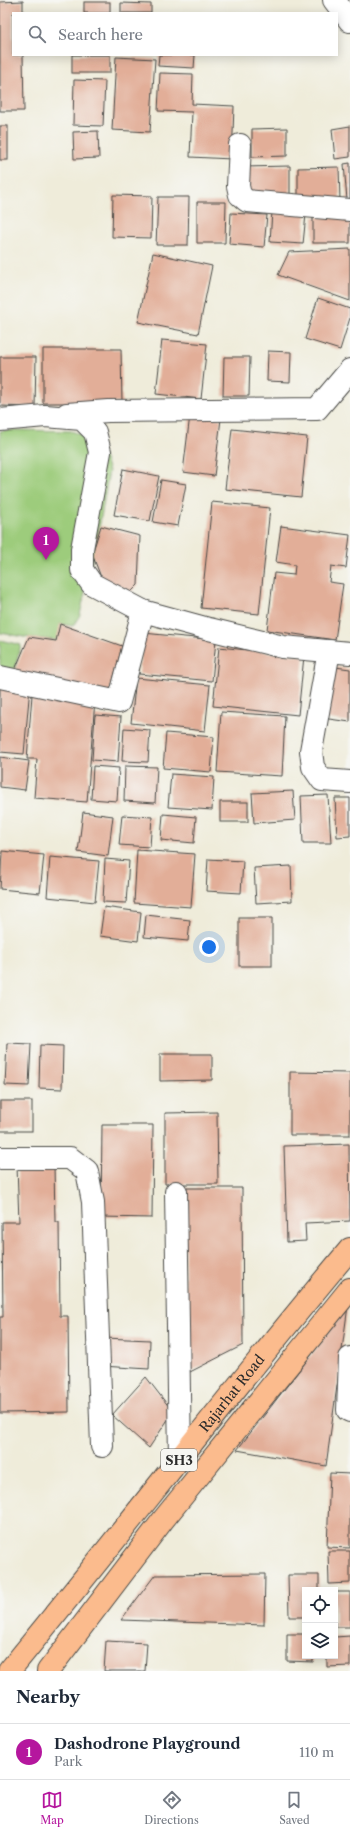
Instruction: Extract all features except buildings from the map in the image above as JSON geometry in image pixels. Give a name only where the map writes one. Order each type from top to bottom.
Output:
[{"type":"main road","name":"Rajarhat Road","points":[[9,1671],[94,1568],[273,1340],[350,1248]]},
{"type":"main road","name":"Rajarhat Road","points":[[48,1671],[163,1520],[350,1289]]},
{"type":"street","points":[[334,0],[350,21]]},
{"type":"street","points":[[240,145],[238,186],[240,195],[247,201],[350,210]]},
{"type":"street","points":[[0,420],[108,411],[317,409],[350,370]]},
{"type":"street","points":[[45,416],[82,419],[95,432],[100,452],[82,549],[82,570],[92,584],[143,611],[210,629],[283,647],[344,650],[311,751],[313,767],[322,780],[350,782]]},
{"type":"street","points":[[0,676],[119,702],[143,611]]},
{"type":"street","points":[[0,1158],[70,1158],[87,1171],[93,1202],[102,1446]]},
{"type":"street","points":[[176,1192],[180,1459]]},
{"type":"street","points":[[350,1358],[348,1410],[350,1411]]},
{"type":"green space","points":[[0,431],[71,431],[92,438],[101,448],[109,471],[100,523],[80,615],[73,626],[60,624],[66,641],[0,633]]},
{"type":"green space","points":[[0,640],[21,645],[12,678],[0,675]]},
{"type":"place","name":"Dashodrone Playground","points":[[46,560]]}]
